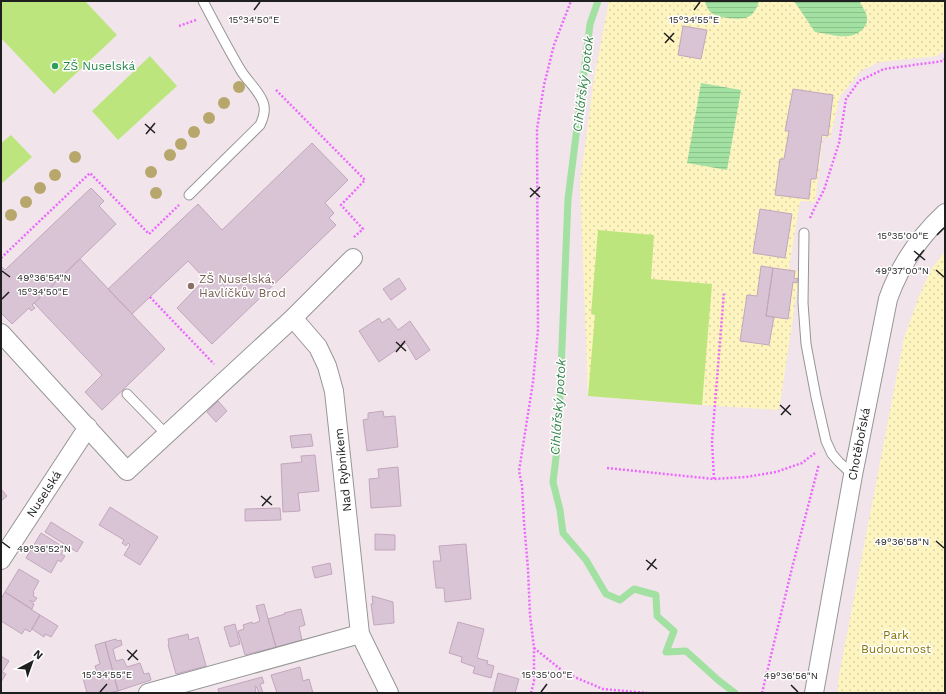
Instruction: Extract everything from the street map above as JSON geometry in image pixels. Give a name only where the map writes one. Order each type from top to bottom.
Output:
[{"type":"street","name":"Chotěbořská","points":[[814,693],[853,475],[885,313],[892,287],[907,256],[929,229],[945,213]]},
{"type":"street","points":[[1,334],[127,471],[293,318],[351,250]]},
{"type":"street","name":"Nad Rybníkem","points":[[293,318],[318,347],[328,366],[334,391],[360,634],[389,693]]},
{"type":"street","name":"Nuselská","points":[[1,560],[88,428]]},
{"type":"street","points":[[148,693],[360,634]]},
{"type":"lane","points":[[189,195],[260,125],[265,112],[263,102],[241,70],[203,1]]},
{"type":"lane","points":[[804,233],[803,303],[806,344],[816,397],[826,441],[832,454],[853,475]]},
{"type":"lane","points":[[127,394],[166,434]]},
{"type":"path","points":[[532,693],[534,681],[534,648],[530,615],[522,485],[519,471],[533,382],[538,330],[537,129],[544,85],[554,44],[571,1]]},
{"type":"path","points":[[179,26],[202,18]]},
{"type":"path","points":[[804,233],[824,190],[839,142],[846,99],[860,81],[884,69],[916,65],[945,59]]},
{"type":"path","points":[[254,87],[276,90],[365,180],[341,204],[363,229],[351,250]]},
{"type":"path","points":[[1,258],[90,173],[149,234],[189,195]]},
{"type":"path","points":[[714,479],[712,441],[724,292]]},
{"type":"path","points":[[150,297],[215,366]]},
{"type":"path","points":[[607,468],[714,479],[746,477],[776,472],[802,463],[816,453],[826,441]]},
{"type":"path","points":[[762,693],[792,568],[826,441]]},
{"type":"path","points":[[534,648],[565,673],[604,689],[647,693]]},
{"type":"green space","points":[[609,1],[945,1],[945,50],[937,56],[879,62],[861,71],[840,96],[830,138],[823,137],[815,202],[800,201],[789,269],[800,271],[779,410],[588,396],[580,182],[594,79]]},
{"type":"green space","name":"Park Budoucnost","points":[[945,252],[945,693],[838,693],[838,681],[904,338],[920,294],[932,268]]},
{"type":"shaded area","name":"ZŠ Nuselská","points":[[1,1],[85,1],[117,35],[54,94],[1,38]]},
{"type":"shaded area","points":[[705,1],[759,1],[757,7],[751,15],[744,18],[734,19],[713,14],[706,6]]},
{"type":"shaded area","points":[[794,1],[860,1],[866,13],[867,22],[863,29],[852,35],[840,36],[815,32]]},
{"type":"shaded area","name":"ZŠ Nuselská","points":[[150,56],[177,86],[118,140],[92,111]]},
{"type":"shaded area","points":[[701,83],[741,90],[727,170],[687,163]]},
{"type":"shaded area","points":[[11,135],[32,157],[1,184],[1,143]]},
{"type":"shaded area","points":[[598,230],[654,235],[651,279],[712,284],[702,405],[588,396],[595,315],[591,314]]},
{"type":"building","points":[[683,26],[707,30],[701,59],[678,55]]},
{"type":"building","points":[[793,89],[833,95],[828,136],[822,135],[816,179],[811,179],[809,199],[775,195],[780,159],[784,159],[789,131],[785,131]]},
{"type":"building","points":[[312,143],[348,180],[325,203],[334,213],[329,218],[336,225],[212,344],[177,308],[205,279],[188,261],[132,314],[108,289],[198,204],[222,230]]},
{"type":"building","points":[[91,188],[104,201],[99,206],[116,224],[32,305],[35,308],[31,311],[29,308],[12,324],[1,313],[1,266],[5,270]]},
{"type":"building","points":[[760,209],[792,214],[785,258],[753,253]]},
{"type":"building","points":[[80,259],[165,349],[102,410],[85,392],[102,375],[34,303]]},
{"type":"building","points":[[761,266],[773,268],[766,316],[774,317],[769,345],[740,341],[747,295],[757,296]]},
{"type":"building","points":[[773,268],[795,271],[794,278],[798,279],[797,283],[793,282],[788,319],[766,316]]},
{"type":"building","points":[[399,278],[406,289],[391,300],[383,289]]},
{"type":"building","points":[[379,318],[382,323],[389,318],[398,330],[410,321],[430,350],[416,360],[406,343],[379,362],[359,331]]},
{"type":"building","points":[[218,401],[227,411],[216,422],[207,412]]},
{"type":"building","points":[[383,411],[384,417],[395,416],[398,447],[367,451],[363,420],[368,419],[368,413]]},
{"type":"building","points":[[311,434],[313,446],[292,448],[290,436]]},
{"type":"building","points":[[315,455],[319,491],[298,493],[300,511],[283,512],[281,464],[302,462],[301,456]]},
{"type":"building","points":[[398,467],[401,506],[371,508],[369,479],[379,478],[378,469]]},
{"type":"building","points":[[1,489],[7,496],[1,501]]},
{"type":"building","points":[[110,507],[158,537],[140,565],[124,555],[130,545],[128,543],[126,546],[122,543],[124,540],[99,525]]},
{"type":"building","points":[[280,508],[281,520],[245,521],[245,509]]},
{"type":"building","points":[[51,522],[83,542],[77,552],[45,532]]},
{"type":"building","points":[[41,533],[65,548],[61,554],[65,556],[61,562],[58,560],[51,573],[26,558]]},
{"type":"building","points":[[375,534],[395,535],[395,550],[375,550]]},
{"type":"building","points":[[466,544],[471,599],[445,602],[444,588],[436,588],[433,561],[441,561],[439,546]]},
{"type":"building","points":[[330,563],[332,574],[315,578],[312,567]]},
{"type":"building","points":[[19,569],[39,581],[33,592],[33,596],[37,598],[34,602],[30,600],[34,604],[32,609],[5,592]]},
{"type":"building","points":[[5,592],[40,615],[30,632],[25,629],[22,634],[1,621],[1,599]]},
{"type":"building","points":[[372,596],[393,602],[394,623],[374,625],[371,604],[373,604]]},
{"type":"building","points":[[264,604],[276,647],[245,655],[238,631],[244,629],[243,625],[252,622],[253,624],[260,621],[256,606]]},
{"type":"building","points":[[301,609],[305,625],[299,627],[302,640],[276,647],[268,619]]},
{"type":"building","points":[[40,615],[58,626],[51,637],[45,634],[44,637],[32,629]]},
{"type":"building","points":[[458,622],[484,629],[477,658],[488,661],[487,664],[494,666],[491,678],[473,673],[475,667],[461,662],[462,657],[449,653]]},
{"type":"building","points":[[235,624],[240,644],[230,647],[224,627]]},
{"type":"building","points":[[188,634],[189,640],[198,637],[206,666],[176,674],[168,645],[168,639]]},
{"type":"building","points":[[116,639],[117,641],[121,640],[122,645],[113,649],[116,661],[123,659],[127,667],[140,663],[144,674],[149,673],[151,680],[118,691],[105,642]]},
{"type":"building","points":[[105,642],[118,691],[109,693],[87,693],[83,678],[93,675],[93,672],[97,672],[95,666],[100,664],[95,645]]},
{"type":"building","points":[[1,656],[9,661],[2,672],[6,674],[1,682]]},
{"type":"building","points":[[300,667],[303,681],[309,679],[313,693],[277,693],[271,675]]},
{"type":"building","points":[[498,673],[519,679],[515,693],[493,693]]},
{"type":"building","points":[[262,677],[264,683],[260,684],[263,693],[259,693],[255,686],[256,693],[219,693],[218,689]]},
{"type":"waterway","name":"Cihlářský potok","points":[[598,1],[590,24],[568,199],[560,395],[557,449],[553,482],[560,510],[563,533],[586,560],[606,594],[620,600],[634,589],[656,595],[657,616],[674,631],[666,652],[686,651],[735,693]]},
{"type":"place","name":"ZŠ Nuselská","points":[[55,66]]},
{"type":"place","name":"ZŠ Nuselská, Havlíčkův Brod","points":[[191,286]]}]
